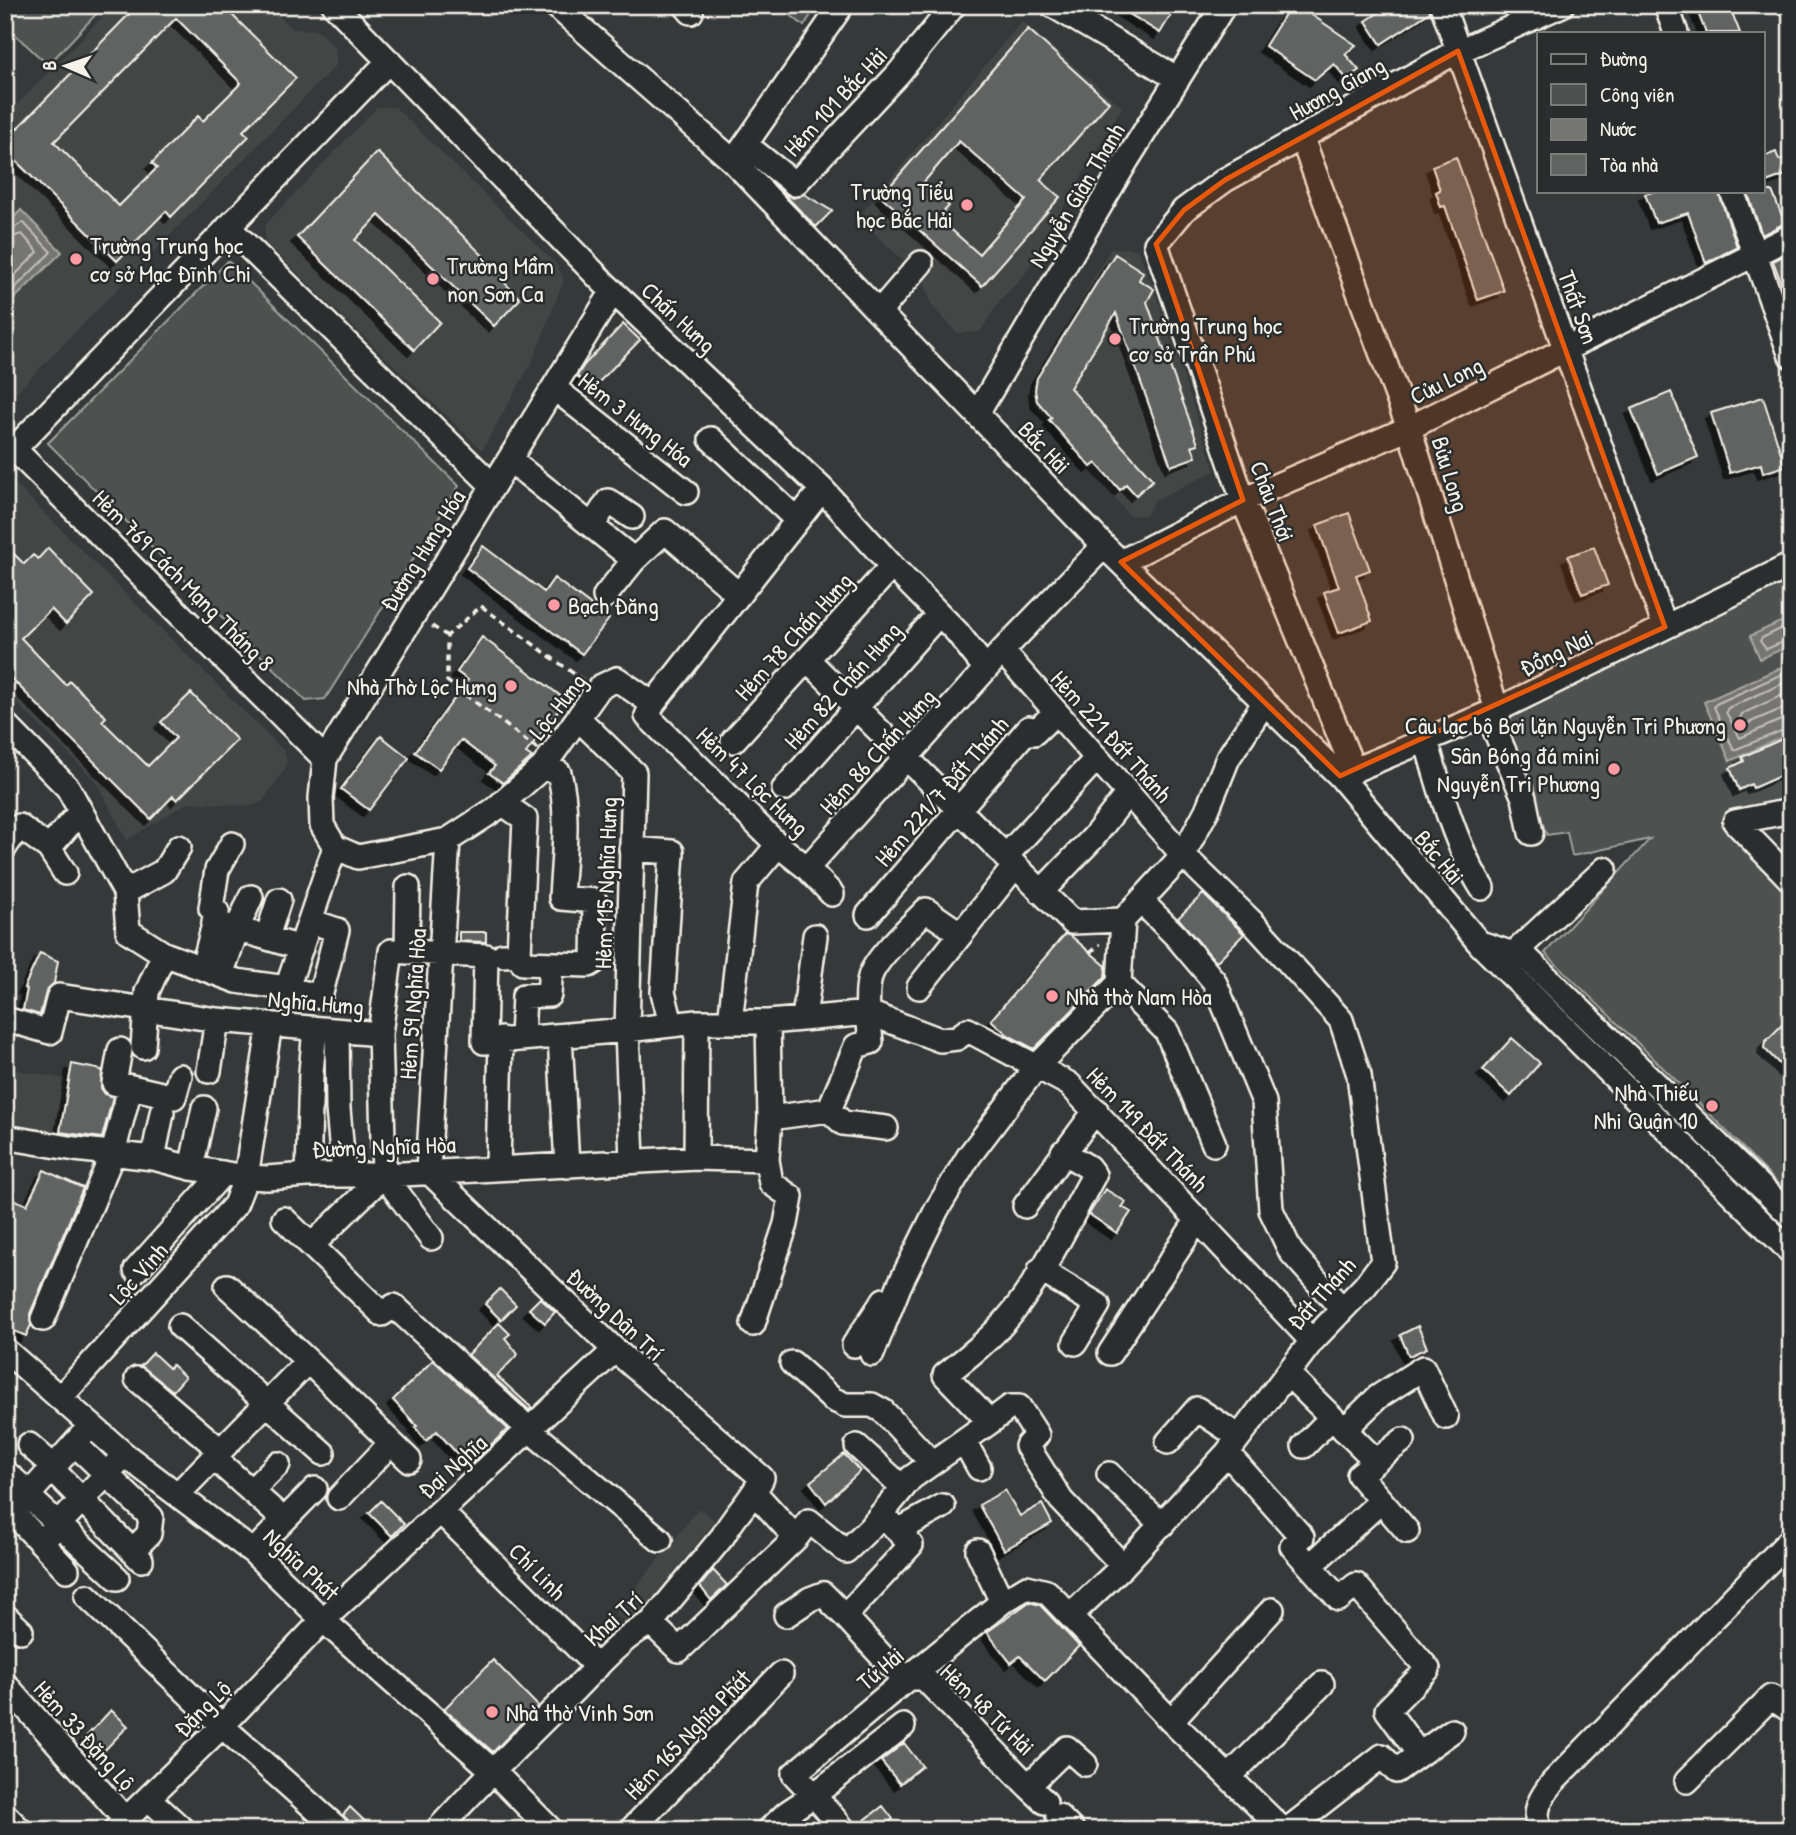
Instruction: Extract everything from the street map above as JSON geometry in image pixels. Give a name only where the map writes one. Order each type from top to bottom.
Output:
[{"type":"street","name":"Chấn Hưng","points":[[334,5],[613,291],[822,489],[957,632],[986,669]]},
{"type":"street","name":"Bắc Hải","points":[[555,5],[740,153],[879,312],[976,414],[1264,704],[1347,774],[1480,944],[1791,1252]]},
{"type":"street","points":[[740,153],[842,5]]},
{"type":"street","name":"Hẻm 101 Bắc Hải","points":[[740,153],[795,184],[898,74],[954,5]]},
{"type":"street","points":[[1052,5],[1089,14],[1178,79]]},
{"type":"street","name":"Nguyễn Giàn Thanh","points":[[976,414],[1224,5]]},
{"type":"street","name":"Thất Sơn","points":[[1442,5],[1665,627]]},
{"type":"street","name":"Hương Giang","points":[[1156,244],[1184,209],[1225,180],[1458,51],[1562,5]]},
{"type":"street","points":[[1666,5],[1676,32]]},
{"type":"street","points":[[10,444],[228,227],[389,61]]},
{"type":"street","name":"Bửu Long","points":[[1302,138],[1409,428],[1492,712],[1524,798],[1531,833]]},
{"type":"street","points":[[1732,192],[1791,356]]},
{"type":"street","points":[[228,227],[493,486]]},
{"type":"street","name":"Cửu Long","points":[[1002,651],[1113,554],[1409,428],[1791,236]]},
{"type":"street","name":"Châu Thới","points":[[1156,244],[1243,500],[1347,774]]},
{"type":"street","points":[[879,312],[921,263]]},
{"type":"street","name":"Đường Hưng Hóa","points":[[335,847],[322,825],[321,798],[325,759],[613,291]]},
{"type":"street","name":"Hẻm 3 Hưng Hóa","points":[[554,388],[686,492]]},
{"type":"street","points":[[711,439],[797,520]]},
{"type":"street","name":"Hẻm 769 Cách Mạng Tháng 8","points":[[10,444],[325,759]]},
{"type":"street","points":[[510,460],[634,560]]},
{"type":"street","points":[[653,704],[822,489]]},
{"type":"street","points":[[592,526],[608,501],[632,517]]},
{"type":"street","points":[[606,596],[634,560],[665,531],[739,595]]},
{"type":"street","name":"Đồng Nai","points":[[1347,774],[1492,712],[1791,565]]},
{"type":"street","name":"Hẻm 78 Chấn Hưng","points":[[733,741],[892,566]]},
{"type":"street","name":"Hẻm 82 Chấn Hưng","points":[[784,789],[939,614]]},
{"type":"street","name":"Hẻm 86 Chấn Hưng","points":[[807,867],[1002,651]]},
{"type":"street","name":"Hẻm 221 Đất Thánh","points":[[1002,651],[1183,855]]},
{"type":"street","points":[[807,659],[1072,922],[1124,920]]},
{"type":"street","name":"Lộc Hưng","points":[[335,847],[358,857],[448,840],[502,803],[543,766],[600,687],[617,679],[653,704]]},
{"type":"street","name":"Hẻm 47 Lộc Hưng","points":[[653,704],[647,716],[778,845],[807,867],[832,894]]},
{"type":"street","points":[[863,1350],[899,1286],[937,1209],[969,1156],[1037,1066],[1119,983],[1124,920],[1183,855],[1207,810],[1228,758],[1264,704]]},
{"type":"street","name":"Hẻm 221/7 Đất Thánh","points":[[867,915],[1029,728],[1034,733],[1056,712]]},
{"type":"street","name":"Hẻm 115 Nghĩa Hưng","points":[[578,718],[634,773],[627,1030],[632,1161]]},
{"type":"street","points":[[8,733],[68,788],[125,892],[128,931],[164,954],[237,981],[287,988],[320,997],[337,930],[310,921]]},
{"type":"street","points":[[1426,740],[1435,775],[1466,864],[1482,888]]},
{"type":"street","points":[[919,987],[961,934],[1010,862],[1097,758]]},
{"type":"street","points":[[502,803],[524,819],[519,954],[523,963],[589,965],[594,962],[595,901],[561,898],[564,834],[562,783],[559,773],[543,766]]},
{"type":"street","points":[[1041,892],[1093,838],[1128,793]]},
{"type":"street","points":[[1791,811],[1735,822],[1791,880]]},
{"type":"street","points":[[49,848],[80,812]]},
{"type":"street","points":[[5,847],[19,826],[49,848],[65,873]]},
{"type":"street","name":"Hẻm 59 Nghĩa Hòa","points":[[428,1171],[448,840]]},
{"type":"street","points":[[212,971],[216,912],[211,908],[217,870],[232,844]]},
{"type":"street","points":[[730,1021],[746,883],[778,845]]},
{"type":"street","points":[[287,988],[335,847]]},
{"type":"street","points":[[125,892],[164,871],[180,848]]},
{"type":"street","points":[[631,849],[672,852],[663,992],[671,1024]]},
{"type":"street","name":"Đất Thánh","points":[[1070,1616],[1124,1566],[1233,1445],[1312,1341],[1365,1286],[1383,1262],[1359,1075],[1341,1020],[1254,924],[1183,855]]},
{"type":"street","points":[[1513,954],[1605,869]]},
{"type":"street","points":[[408,887],[407,952],[486,956],[519,954]]},
{"type":"street","points":[[212,971],[237,929],[251,897]]},
{"type":"street","points":[[267,937],[279,900]]},
{"type":"street","points":[[1140,901],[1176,936],[1214,981],[1264,1102],[1270,1210],[1291,1252],[1342,1309]]},
{"type":"street","points":[[829,1110],[856,1046],[871,1042],[871,975],[884,955],[926,909],[961,934]]},
{"type":"street","points":[[214,922],[301,948]]},
{"type":"street","points":[[804,1018],[815,936]]},
{"type":"street","points":[[1480,944],[1528,959],[1791,1216]]},
{"type":"street","name":"Nghĩa Hưng","points":[[5,1019],[50,1032],[59,996],[217,1020],[380,1034],[391,951],[407,952]]},
{"type":"street","points":[[143,1047],[147,992],[164,954]]},
{"type":"street","points":[[486,956],[484,1042],[697,1022],[768,1022],[869,1013]]},
{"type":"street","points":[[498,1168],[512,1038],[524,996],[549,995],[551,965]]},
{"type":"street","points":[[1119,983],[1167,1032],[1214,1144]]},
{"type":"street","name":"Hẻm 149 Đất Thánh","points":[[869,1013],[940,1040],[957,1038],[968,1030],[1069,1084],[1312,1341]]},
{"type":"street","points":[[209,1072],[217,1020]]},
{"type":"street","points":[[696,1158],[697,1022]]},
{"type":"street","points":[[753,1324],[786,1224],[791,1197],[771,1182],[767,1160],[770,1118],[768,1022]]},
{"type":"street","name":"Lộc Vinh","points":[[60,1398],[235,1205],[234,1175],[270,1024]]},
{"type":"street","points":[[307,1175],[326,1030]]},
{"type":"street","points":[[326,1030],[338,1109],[344,1175]]},
{"type":"street","points":[[380,1034],[384,1175],[431,1238]]},
{"type":"street","points":[[561,1036],[567,1166]]},
{"type":"street","points":[[120,1050],[114,1083],[174,1097],[180,1076]]},
{"type":"street","points":[[43,1319],[113,1153],[130,1088]]},
{"type":"street","points":[[191,1168],[204,1108]]},
{"type":"street","points":[[770,1118],[829,1110]]},
{"type":"street","points":[[829,1110],[843,1123],[886,1128]]},
{"type":"street","points":[[1025,1206],[1096,1110]]},
{"type":"street","points":[[153,1158],[163,1112]]},
{"type":"street","name":"Đường Nghĩa Hòa","points":[[5,1137],[153,1158],[234,1175],[267,1178],[384,1175],[696,1158],[767,1160]]},
{"type":"street","points":[[990,1422],[944,1375],[980,1347],[1014,1311],[1094,1175],[1088,1167],[1063,1152]]},
{"type":"street","name":"Đường Dân Trí","points":[[428,1171],[615,1350],[761,1478],[755,1493]]},
{"type":"street","points":[[136,1270],[234,1175]]},
{"type":"street","points":[[313,1244],[384,1175]]},
{"type":"street","points":[[284,1219],[313,1244],[382,1314],[394,1306],[531,1431],[660,1541]]},
{"type":"street","points":[[1110,1353],[1198,1219]]},
{"type":"street","points":[[1040,1270],[1098,1305],[1076,1343]]},
{"type":"street","points":[[227,1286],[409,1460]]},
{"type":"street","points":[[180,1326],[323,1453]]},
{"type":"street","name":"Nghĩa Phát","points":[[5,1349],[125,1455],[253,1552],[323,1619],[492,1770],[551,1830]]},
{"type":"street","name":"Đại Nghĩa","points":[[323,1619],[531,1431],[615,1350]]},
{"type":"street","points":[[178,1494],[308,1361]]},
{"type":"street","points":[[792,1363],[832,1399],[845,1405],[872,1405],[883,1411],[932,1463]]},
{"type":"street","points":[[1304,1446],[1423,1368],[1446,1417]]},
{"type":"street","points":[[1288,1374],[1376,1461]]},
{"type":"street","points":[[137,1379],[284,1520]]},
{"type":"street","points":[[651,1623],[679,1650],[796,1538],[809,1521],[846,1551],[870,1528],[911,1478],[1010,1408],[1019,1407],[1037,1435],[1027,1446],[1061,1500],[1124,1566]]},
{"type":"street","points":[[1168,1442],[1197,1409],[1233,1445],[1302,1537],[1292,1546],[1339,1599],[1356,1586],[1428,1669],[1387,1710],[1419,1754]]},
{"type":"street","points":[[19,1505],[91,1426]]},
{"type":"street","points":[[1403,1440],[1359,1475],[1407,1531]]},
{"type":"street","points":[[964,1441],[979,1468]]},
{"type":"street","points":[[339,1498],[391,1443]]},
{"type":"street","points":[[29,1445],[137,1555],[149,1534],[151,1517],[75,1444]]},
{"type":"street","points":[[857,1446],[903,1488]]},
{"type":"street","points":[[42,1542],[125,1455]]},
{"type":"street","points":[[251,1491],[278,1464]]},
{"type":"street","points":[[5,1472],[19,1505],[42,1542],[67,1570]]},
{"type":"street","points":[[1109,1474],[1162,1525]]},
{"type":"street","points":[[253,1552],[315,1489]]},
{"type":"street","points":[[755,1493],[796,1538]]},
{"type":"street","name":"Khai Trí","points":[[437,1830],[492,1770],[597,1667],[639,1629],[651,1623],[755,1493]]},
{"type":"street","points":[[1310,1566],[1381,1501]]},
{"type":"street","points":[[19,1505],[59,1525],[117,1578]]},
{"type":"street","points":[[898,1531],[943,1506]]},
{"type":"street","name":"Chí Linh","points":[[441,1512],[597,1667]]},
{"type":"street","points":[[845,1616],[911,1545],[882,1514]]},
{"type":"street","points":[[1540,1830],[1536,1812],[1542,1796],[1553,1782],[1791,1539]]},
{"type":"street","points":[[978,1551],[1002,1602]]},
{"type":"street","name":"Tứ Hải","points":[[814,1795],[794,1774],[1002,1602],[1027,1587],[1048,1592],[1070,1616]]},
{"type":"street","name":"Hẻm 48 Tứ Hải","points":[[786,1615],[822,1594],[890,1665],[908,1678],[924,1678],[1058,1816]]},
{"type":"street","points":[[87,1596],[222,1727],[339,1830]]},
{"type":"street","points":[[1171,1721],[1272,1610]]},
{"type":"street","points":[[1070,1616],[1171,1721],[1285,1830],[1382,1756],[1396,1771],[1452,1731]]},
{"type":"street","name":"Đặng Lộ","points":[[121,1825],[222,1727],[323,1619]]},
{"type":"street","name":"Hẻm 165 Nghĩa Phát","points":[[631,1830],[781,1674]]},
{"type":"street","name":"Hẻm 33 Đặng Lộ","points":[[5,1684],[121,1825]]},
{"type":"street","points":[[1228,1777],[1322,1684]]},
{"type":"street","points":[[1688,1781],[1771,1698],[1791,1710]]},
{"type":"street","points":[[769,1830],[786,1813],[814,1795],[903,1726]]},
{"type":"street","name":"Hẻm 48 Tứ Hải","points":[[1028,1786],[1067,1748],[1085,1764]]},
{"type":"street","points":[[814,1795],[844,1830]]},
{"type":"street","points":[[148,1798],[183,1830]]},
{"type":"street","points":[[5,1815],[20,1830]]},
{"type":"path","points":[[481,606],[587,684],[539,750],[447,681],[447,636],[481,606]]},
{"type":"highlighted area","points":[[1458,51],[1665,627],[1340,776],[1121,562],[1243,500],[1156,244],[1184,210],[1225,180]]},
{"type":"shaded area","name":"Trường Trung học cơ sở Mạc Đĩnh Chi","points":[[114,5],[268,5],[292,29],[318,30],[336,49],[336,65],[9,400],[5,400],[5,117]]},
{"type":"shaded area","name":"Trường Tiểu học Bắc Hải","points":[[1022,21],[1122,107],[1025,274],[1000,300],[980,332],[957,333],[932,306],[923,279],[858,218]]},
{"type":"shaded area","name":"Trường Mầm non Sơn Ca","points":[[377,107],[395,107],[557,265],[562,275],[563,282],[533,360],[482,450],[265,242],[265,225]]},
{"type":"shaded area","name":"Trường Trung học cơ sở Trần Phú","points":[[1111,248],[1137,249],[1154,289],[1215,471],[1155,500],[1146,515],[1129,515],[1043,416],[1035,405],[1031,388]]},
{"type":"shaded area","points":[[5,474],[284,751],[287,760],[285,769],[262,802],[250,806],[189,802],[127,840],[95,780],[5,692]]},
{"type":"shaded area","points":[[5,1068],[66,1079],[56,1137],[5,1127]]},
{"type":"shaded area","points":[[699,1508],[715,1521],[630,1626],[615,1614]]},
{"type":"green space","points":[[5,5],[96,5],[100,10],[48,65],[5,25]]},
{"type":"green space","points":[[778,5],[817,5],[804,26]]},
{"type":"green space","points":[[228,261],[459,486],[325,699],[306,701],[48,443]]},
{"type":"green space","points":[[1791,577],[1791,806],[1731,819],[1791,884],[1791,1197],[1545,953],[1650,839],[1572,856],[1567,832],[1547,835],[1499,719]]},
{"type":"water","points":[[21,210],[62,252],[10,303],[5,298],[5,226]]},
{"type":"water","points":[[1791,617],[1791,645],[1760,659],[1750,636]]},
{"type":"water","points":[[1791,663],[1791,733],[1730,761],[1704,702]]},
{"type":"building","points":[[138,5],[222,5],[296,78],[243,131],[249,136],[171,217],[166,211],[117,261],[5,150],[5,141]],"holes":[[[176,18],[241,83],[203,121],[198,116],[152,163],[157,168],[119,206],[54,142]]]},
{"type":"building","points":[[1115,5],[1177,5],[1160,33]]},
{"type":"building","points":[[1291,5],[1297,5],[1356,45],[1345,54],[1359,70],[1347,79],[1334,64],[1315,80],[1265,46]]},
{"type":"building","points":[[1390,5],[1428,5],[1430,12],[1381,44],[1366,21]]},
{"type":"building","points":[[1695,5],[1729,5],[1740,32],[1706,32]]},
{"type":"building","points":[[1028,29],[1109,102],[1040,180],[1060,197],[982,286],[881,196]],"holes":[[[959,141],[1026,200],[979,254],[938,218],[949,206],[923,183]]]},
{"type":"building","points":[[377,152],[507,279],[504,282],[520,299],[494,326],[379,215],[355,240],[440,322],[414,350],[297,237]]},
{"type":"building","points":[[1776,152],[1779,160],[1791,156],[1791,173],[1764,183],[1764,157]]},
{"type":"building","points":[[1456,157],[1504,291],[1478,300],[1445,206],[1441,207],[1436,192],[1440,190],[1432,166]]},
{"type":"building","points":[[781,191],[793,198],[804,194],[832,211],[816,227]]},
{"type":"building","points":[[1772,191],[1785,223],[1762,235],[1747,192]]},
{"type":"building","points":[[1718,192],[1737,247],[1706,263],[1688,213],[1656,223],[1645,194]]},
{"type":"building","points":[[1791,252],[1791,303],[1789,303],[1773,261]]},
{"type":"building","points":[[1115,254],[1143,272],[1139,280],[1154,289],[1147,302],[1198,444],[1192,446],[1196,457],[1171,466],[1116,313],[1070,388],[1153,480],[1136,495],[1126,484],[1120,490],[1096,463],[1091,467],[1049,420],[1052,418],[1037,401],[1035,390],[1037,378]]},
{"type":"building","points":[[623,324],[640,340],[591,390],[577,376]]},
{"type":"building","points":[[1671,392],[1698,457],[1658,474],[1631,409]]},
{"type":"building","points":[[1763,397],[1785,466],[1763,473],[1761,464],[1730,473],[1711,413]]},
{"type":"building","points":[[1349,513],[1370,570],[1356,575],[1372,621],[1339,633],[1324,592],[1339,587],[1317,525]]},
{"type":"building","points":[[5,545],[24,564],[33,555],[38,559],[48,548],[94,595],[66,624],[51,609],[21,638],[66,685],[70,681],[106,717],[102,721],[148,766],[176,738],[161,722],[191,693],[237,740],[177,800],[173,796],[151,819],[5,672]]},
{"type":"building","name":"Bạch Đăng","points":[[483,546],[544,592],[554,578],[609,619],[582,654],[467,568]]},
{"type":"building","points":[[1594,547],[1608,585],[1582,594],[1568,556]]},
{"type":"building","points":[[482,637],[566,700],[526,753],[532,757],[503,783],[489,773],[495,766],[461,740],[439,769],[415,752],[468,680],[457,672]]},
{"type":"building","points":[[1791,735],[1791,771],[1753,788],[1751,784],[1739,790],[1730,768],[1744,761],[1742,757]]},
{"type":"building","points":[[381,736],[409,758],[369,810],[341,789]]},
{"type":"building","points":[[1203,894],[1244,934],[1216,962],[1178,918]]},
{"type":"building","points":[[459,932],[486,932],[486,942],[459,941]]},
{"type":"building","name":"Nhà thờ Nam Hòa","points":[[1065,934],[1071,936],[1106,966],[1105,977],[1034,1049],[1008,1035],[991,1020]]},
{"type":"building","points":[[40,953],[58,961],[54,983],[46,992],[40,1015],[23,1010],[27,989],[24,988]]},
{"type":"building","points":[[1791,1016],[1791,1076],[1764,1048],[1765,1042]]},
{"type":"building","points":[[1512,1038],[1540,1063],[1511,1096],[1483,1070]]},
{"type":"building","points":[[72,1064],[102,1070],[101,1088],[105,1094],[113,1097],[102,1138],[60,1132]]},
{"type":"building","points":[[44,1170],[83,1188],[30,1314],[31,1325],[26,1336],[5,1327],[5,1196],[27,1205]]},
{"type":"building","points":[[1105,1189],[1126,1202],[1122,1207],[1131,1212],[1117,1233],[1089,1214]]},
{"type":"building","points":[[500,1289],[516,1305],[501,1320],[485,1304]]},
{"type":"building","points":[[540,1298],[555,1312],[545,1323],[529,1309]]},
{"type":"building","points":[[499,1323],[510,1334],[505,1338],[518,1354],[497,1376],[532,1408],[529,1410],[468,1355]]},
{"type":"building","points":[[1418,1326],[1427,1348],[1409,1356],[1400,1335]]},
{"type":"building","points":[[153,1353],[169,1368],[172,1365],[185,1377],[173,1391],[141,1366]]},
{"type":"building","points":[[433,1360],[508,1429],[468,1466],[437,1431],[426,1441],[415,1427],[417,1426],[393,1400]]},
{"type":"building","points":[[844,1454],[860,1471],[826,1503],[810,1482]]},
{"type":"building","points":[[1005,1490],[1020,1516],[1042,1504],[1052,1523],[1004,1550],[979,1505]]},
{"type":"building","points":[[381,1501],[404,1524],[392,1536],[369,1513]]},
{"type":"building","points":[[713,1570],[727,1585],[711,1600],[700,1586]]},
{"type":"building","points":[[1029,1602],[1040,1605],[1079,1646],[1045,1681],[1020,1656],[1011,1663],[987,1632]]},
{"type":"building","name":"Nhà thờ Vinh Sơn","points":[[493,1660],[538,1706],[493,1752],[444,1709]]},
{"type":"building","points":[[737,1677],[747,1689],[737,1700],[725,1687]]},
{"type":"building","points":[[111,1710],[128,1726],[99,1756],[83,1740]]},
{"type":"building","points":[[904,1743],[922,1766],[900,1784],[881,1761]]},
{"type":"building","points":[[883,1806],[893,1819],[879,1830],[858,1830],[857,1826]]},
{"type":"building","points":[[350,1807],[374,1830],[353,1830],[343,1815]]},
{"type":"place","name":"Trường Tiểu học Bắc Hải","points":[[967,205]]},
{"type":"place","name":"Trường Trung học cơ sở Mạc Đĩnh Chi","points":[[76,259]]},
{"type":"place","name":"Trường Mầm non Sơn Ca","points":[[433,279]]},
{"type":"place","name":"Trường Trung học cơ sở Trần Phú","points":[[1115,339]]},
{"type":"place","name":"Bạch Đăng","points":[[554,605]]},
{"type":"place","name":"Nhà Thờ Lộc Hưng","points":[[511,686]]},
{"type":"place","name":"Câu lạc bộ Bơi lặn Nguyễn Tri Phương","points":[[1740,725]]},
{"type":"place","name":"Sân Bóng đá mini Nguyễn Tri Phương","points":[[1614,769]]},
{"type":"place","name":"Nhà thờ Nam Hòa","points":[[1052,996]]},
{"type":"place","name":"Nhà Thiếu Nhi Quận 10","points":[[1712,1106]]},
{"type":"place","name":"Nhà thờ Vinh Sơn","points":[[492,1712]]}]
